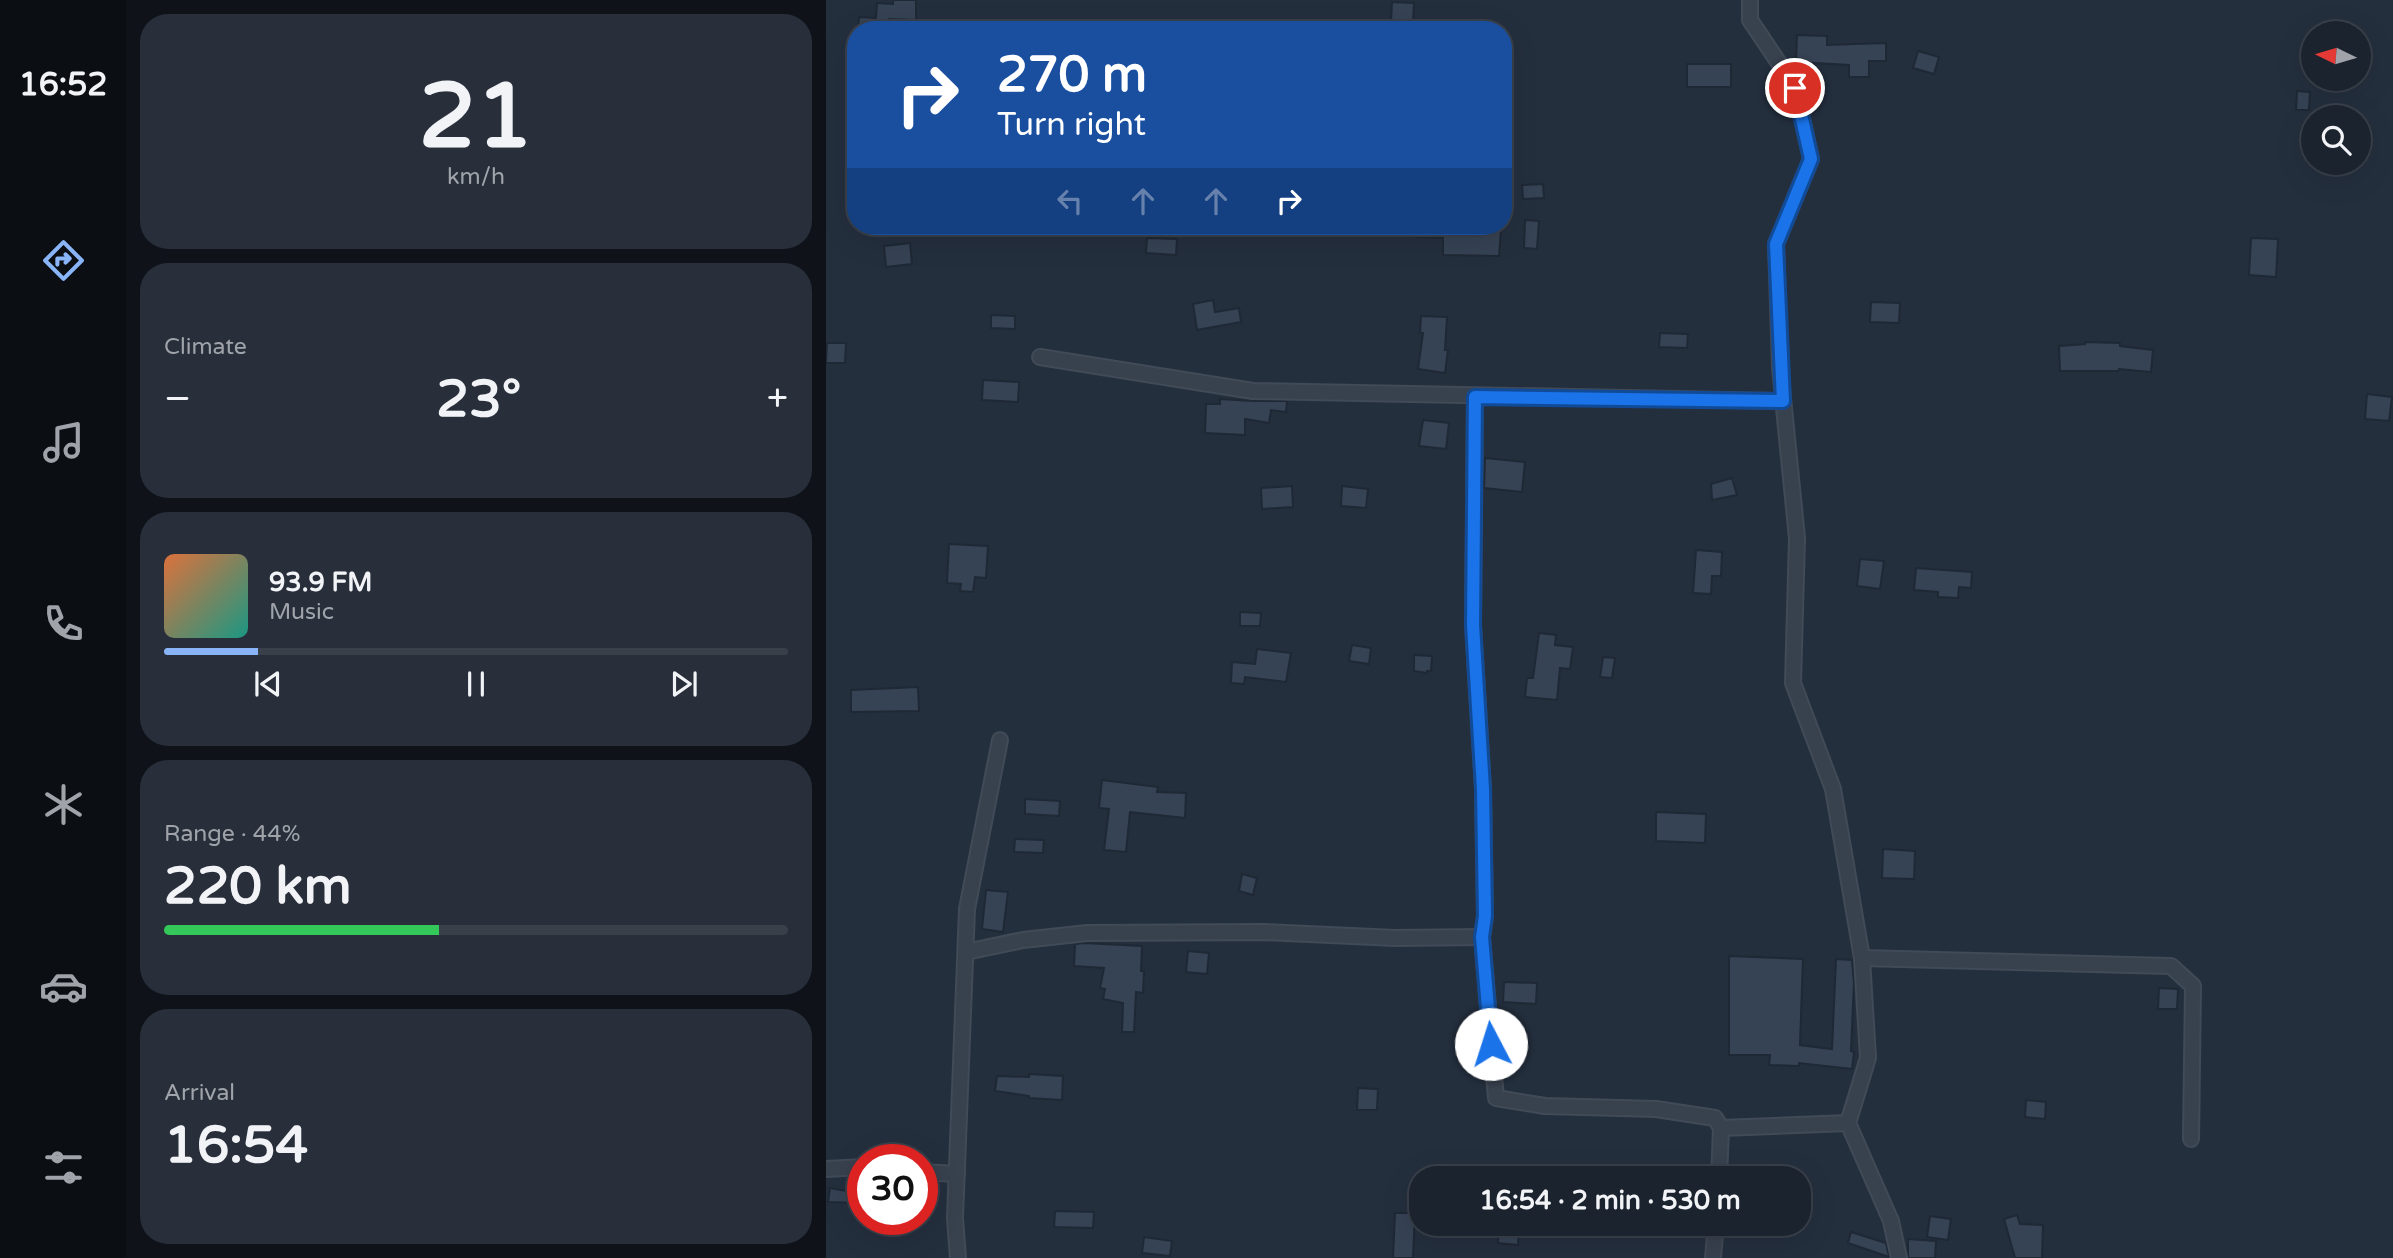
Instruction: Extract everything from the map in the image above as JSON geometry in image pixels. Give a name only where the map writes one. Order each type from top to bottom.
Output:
[{"type":"street","points":[[1751,0],[1750,20],[1795,88],[1811,159],[1776,244],[1783,401],[1797,538],[1793,683],[1833,789],[1862,958],[1868,1058],[1848,1123],[1891,1221],[1899,1258]]},
{"type":"street","points":[[1040,357],[1253,391],[1783,401]]},
{"type":"street","points":[[1475,397],[1473,625],[1483,789],[1485,916],[1482,937],[1496,1098],[1545,1106],[1656,1109],[1715,1118],[1721,1128],[1719,1166]]},
{"type":"street","points":[[958,1258],[955,1218],[967,909],[1000,740]]},
{"type":"street","points":[[966,952],[1023,940],[1087,933],[1264,932],[1395,938],[1482,937]]},
{"type":"street","points":[[1862,958],[2171,966],[2193,986],[2191,1139]]},
{"type":"street","points":[[1721,1128],[1848,1123]]},
{"type":"street","points":[[826,1169],[847,1168]]},
{"type":"street","points":[[938,1172],[957,1174]]},
{"type":"street","points":[[1713,1258],[1715,1236]]},
{"type":"building","points":[[893,0],[916,0],[916,20],[859,21],[859,17],[876,18],[877,3],[893,4]]},
{"type":"building","points":[[1392,2],[1414,3],[1413,21],[1391,21]]},
{"type":"building","points":[[1797,35],[1827,36],[1827,45],[1886,43],[1886,61],[1869,61],[1869,77],[1849,77],[1849,65],[1796,62]]},
{"type":"building","points":[[1918,51],[1939,57],[1934,74],[1913,68]]},
{"type":"building","points":[[1687,64],[1731,64],[1731,87],[1687,87]]},
{"type":"building","points":[[2297,91],[2310,92],[2309,105],[2301,105],[2301,110],[2296,110]]},
{"type":"building","points":[[1543,184],[1544,198],[1523,199],[1522,185]]},
{"type":"building","points":[[1525,220],[1539,221],[1537,249],[1524,248]]},
{"type":"building","points":[[1501,235],[1499,256],[1443,255],[1443,238],[1416,237]]},
{"type":"building","points":[[1147,238],[1177,239],[1176,255],[1146,253]]},
{"type":"building","points":[[2251,238],[2278,239],[2276,277],[2249,275]]},
{"type":"building","points":[[910,243],[912,264],[886,267],[884,246]]},
{"type":"building","points":[[1213,300],[1215,312],[1239,308],[1241,322],[1197,330],[1193,304]]},
{"type":"building","points":[[1871,302],[1900,303],[1899,323],[1870,322]]},
{"type":"building","points":[[991,315],[1015,316],[1015,329],[991,328]]},
{"type":"building","points":[[1421,316],[1447,317],[1445,350],[1448,350],[1445,373],[1418,369],[1423,333],[1420,333]]},
{"type":"building","points":[[1660,333],[1688,334],[1687,348],[1659,347]]},
{"type":"building","points":[[2085,342],[2120,343],[2120,346],[2153,350],[2151,372],[2119,369],[2060,371],[2059,346]]},
{"type":"building","points":[[827,343],[846,343],[845,363],[826,363]]},
{"type":"building","points":[[983,380],[1019,382],[1018,402],[982,400]]},
{"type":"building","points":[[2367,394],[2392,397],[2389,421],[2365,419]]},
{"type":"building","points":[[1220,399],[1287,401],[1286,412],[1271,410],[1269,423],[1245,419],[1245,435],[1205,433],[1206,404],[1220,404]]},
{"type":"building","points":[[1423,420],[1449,423],[1446,449],[1419,446]]},
{"type":"building","points":[[1485,458],[1525,462],[1522,492],[1484,488]]},
{"type":"building","points":[[1732,478],[1737,495],[1712,500],[1711,484]]},
{"type":"building","points":[[1292,486],[1293,507],[1262,509],[1261,488]]},
{"type":"building","points":[[1342,486],[1368,489],[1366,508],[1341,506]]},
{"type":"building","points":[[949,544],[988,546],[986,578],[975,577],[973,592],[960,591],[961,584],[947,583]]},
{"type":"building","points":[[1696,550],[1722,552],[1721,576],[1712,576],[1711,594],[1693,593]]},
{"type":"building","points":[[1860,559],[1884,561],[1880,589],[1857,586]]},
{"type":"building","points":[[1916,568],[1972,572],[1971,588],[1959,587],[1958,598],[1938,597],[1938,592],[1914,590]]},
{"type":"building","points":[[1240,612],[1261,613],[1260,626],[1240,626]]},
{"type":"building","points":[[1539,633],[1556,635],[1555,645],[1573,647],[1570,669],[1560,668],[1557,700],[1525,697],[1527,678],[1533,678]]},
{"type":"building","points":[[1352,645],[1371,648],[1369,664],[1349,661]]},
{"type":"building","points":[[1257,649],[1291,653],[1286,682],[1245,677],[1244,684],[1231,683],[1232,662],[1255,664]]},
{"type":"building","points":[[1414,655],[1432,656],[1431,671],[1414,671]]},
{"type":"building","points":[[1603,657],[1615,658],[1612,678],[1600,677]]},
{"type":"building","points":[[918,687],[919,711],[851,712],[851,690]]},
{"type":"building","points":[[1102,780],[1158,787],[1157,792],[1186,793],[1185,818],[1130,812],[1126,852],[1104,850],[1109,809],[1099,808]]},
{"type":"building","points":[[1025,799],[1060,801],[1059,816],[1025,814]]},
{"type":"building","points":[[1656,812],[1706,814],[1705,843],[1656,841]]},
{"type":"building","points":[[1015,839],[1044,840],[1043,853],[1014,852]]},
{"type":"building","points":[[1883,849],[1915,851],[1914,879],[1882,878]]},
{"type":"building","points":[[1242,874],[1257,878],[1253,895],[1239,891]]},
{"type":"building","points":[[986,890],[1008,892],[1003,932],[982,929]]},
{"type":"building","points":[[1075,944],[1142,946],[1143,993],[1136,992],[1134,1032],[1122,1032],[1123,1003],[1103,999],[1105,989],[1100,988],[1104,968],[1074,966]]},
{"type":"building","points":[[1188,951],[1209,953],[1207,974],[1186,972]]},
{"type":"building","points":[[1729,956],[1803,959],[1800,1045],[1832,1049],[1836,959],[1852,960],[1852,1069],[1799,1063],[1799,1066],[1769,1065],[1770,1055],[1729,1055]]},
{"type":"building","points":[[1504,982],[1537,983],[1536,1004],[1503,1002]]},
{"type":"building","points":[[2159,988],[2178,989],[2177,1009],[2158,1009]]},
{"type":"building","points":[[1029,1074],[1063,1076],[1062,1100],[1029,1098],[995,1091],[997,1076],[1029,1077]]},
{"type":"building","points":[[1358,1088],[1378,1089],[1377,1110],[1357,1110]]},
{"type":"building","points":[[2026,1100],[2046,1102],[2045,1119],[2025,1117]]},
{"type":"building","points":[[830,1188],[847,1191],[847,1203],[828,1202]]},
{"type":"building","points":[[1055,1211],[1094,1212],[1093,1228],[1054,1227]]},
{"type":"building","points":[[1395,1213],[1409,1213],[1409,1236],[1414,1236],[1413,1258],[1393,1258]]},
{"type":"building","points":[[2017,1215],[2020,1224],[2043,1225],[2042,1258],[2015,1258],[2004,1219]]},
{"type":"building","points":[[1930,1216],[1951,1219],[1948,1240],[1927,1237]]},
{"type":"building","points":[[1851,1232],[1886,1243],[1889,1257],[1848,1243]]},
{"type":"building","points":[[1498,1236],[1518,1236],[1518,1245],[1498,1243]]},
{"type":"building","points":[[1144,1237],[1172,1241],[1170,1256],[1142,1253]]},
{"type":"building","points":[[1908,1239],[1936,1241],[1935,1258],[1908,1258]]},
{"type":"route","points":[[1491,1044],[1482,937],[1485,916],[1483,789],[1473,625],[1475,397],[1783,401],[1776,244],[1811,159],[1795,88]]}]
